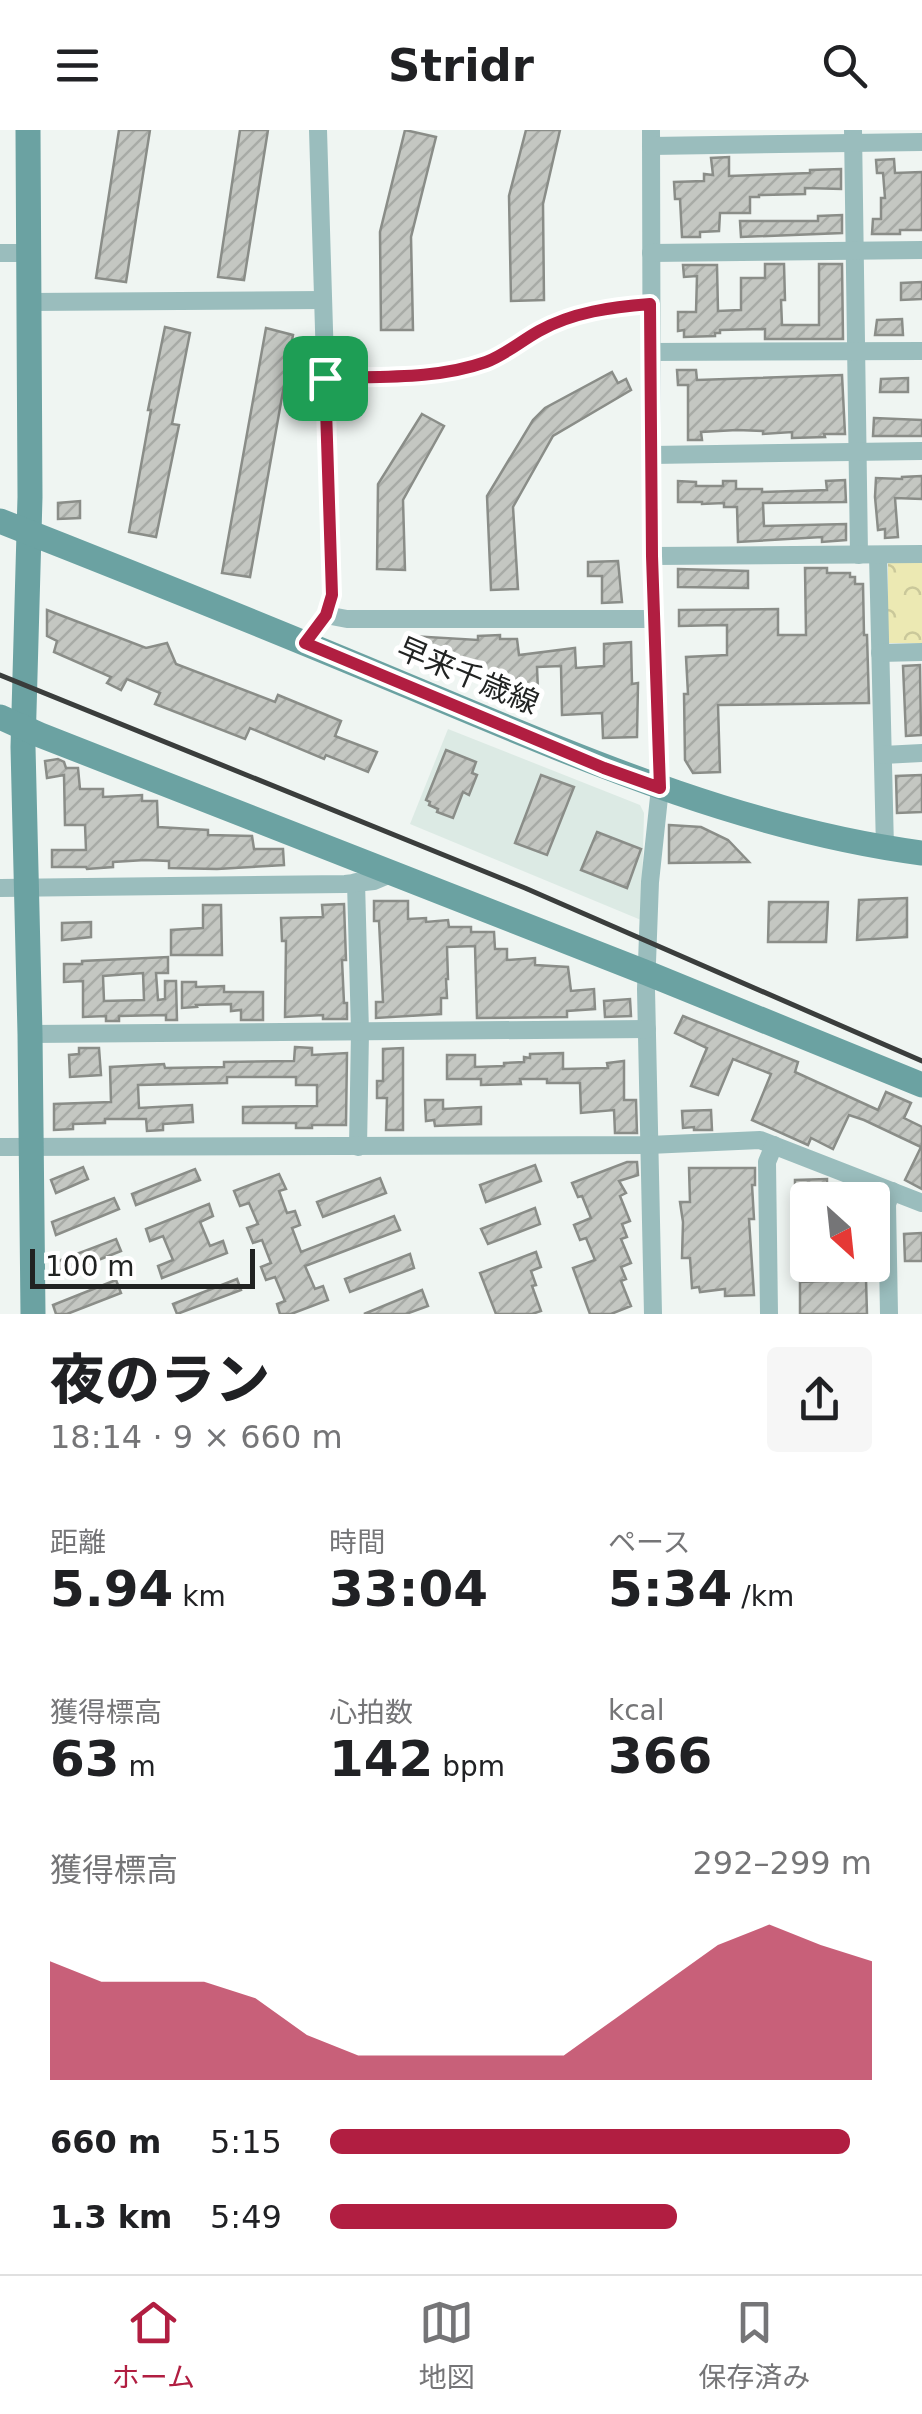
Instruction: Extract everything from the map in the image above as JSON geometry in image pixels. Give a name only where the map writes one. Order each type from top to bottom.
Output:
[{"type":"street","points":[[28,130],[29,533],[12,722],[27,888],[33,1314]]},
{"type":"street","points":[[305,643],[326,615],[332,595],[318,130]]},
{"type":"street","points":[[853,136],[856,452],[880,653],[885,848]]},
{"type":"street","points":[[653,1314],[647,973],[650,882],[660,788],[652,556],[650,138],[853,136],[922,142]]},
{"type":"street","points":[[650,253],[922,250]]},
{"type":"street","points":[[0,253],[29,252]]},
{"type":"street","points":[[29,302],[323,300]]},
{"type":"street","points":[[325,378],[456,370],[487,362],[564,319],[614,306],[650,304]]},
{"type":"street","points":[[650,352],[922,351]]},
{"type":"street","points":[[652,455],[922,451]]},
{"type":"street","name":"早来千歳線","points":[[0,521],[604,768],[777,823],[922,853]]},
{"type":"street","points":[[652,556],[922,554]]},
{"type":"street","points":[[326,615],[347,619],[654,620]]},
{"type":"street","points":[[880,653],[922,652]]},
{"type":"street","points":[[12,722],[922,1085]]},
{"type":"street","points":[[883,754],[922,753]]},
{"type":"street","points":[[0,888],[356,882],[374,881],[393,873]]},
{"type":"street","points":[[356,882],[358,1147]]},
{"type":"street","points":[[30,1034],[647,1029]]},
{"type":"street","points":[[0,1147],[650,1146],[760,1140],[922,1203]]},
{"type":"street","points":[[769,1314],[766,1162],[774,1145]]},
{"type":"street","points":[[889,1314],[888,1204],[892,1192]]},
{"type":"shaded area","points":[[448,729],[640,805],[644,813],[641,920],[410,824]]},
{"type":"green space","points":[[922,561],[922,643],[888,643],[888,562]]},
{"type":"building","points":[[119,130],[150,130],[126,282],[96,278]]},
{"type":"building","points":[[240,130],[268,130],[244,280],[218,277]]},
{"type":"building","points":[[405,130],[436,137],[411,237],[413,330],[381,330],[380,232]]},
{"type":"building","points":[[526,130],[560,130],[543,204],[544,300],[511,301],[509,196]]},
{"type":"building","points":[[729,157],[729,176],[841,169],[841,189],[805,188],[805,194],[750,197],[750,213],[720,213],[719,231],[682,237],[680,199],[675,199],[674,182],[704,181],[704,174],[713,175],[711,158]]},
{"type":"building","points":[[894,159],[895,173],[922,172],[922,230],[872,234],[873,219],[881,219],[881,198],[885,198],[883,173],[877,173],[876,160]]},
{"type":"building","points":[[842,215],[842,233],[741,237],[740,221],[818,221],[818,216]]},
{"type":"building","points":[[765,264],[784,264],[782,325],[819,325],[819,264],[842,264],[843,339],[765,339],[765,329],[720,330],[715,336],[684,337],[684,330],[678,331],[678,312],[696,312],[697,276],[684,277],[683,265],[717,265],[718,311],[741,310],[741,278],[765,278]]},
{"type":"building","points":[[922,282],[922,299],[901,300],[901,283]]},
{"type":"building","points":[[902,319],[903,335],[875,335],[877,320]]},
{"type":"building","points":[[165,327],[190,333],[172,424],[179,425],[156,537],[129,532]]},
{"type":"building","points":[[266,328],[293,335],[250,577],[222,573]]},
{"type":"building","points":[[677,370],[696,370],[697,380],[842,375],[845,434],[792,438],[792,432],[763,434],[737,430],[701,432],[702,440],[688,440],[688,385],[678,385]]},
{"type":"building","points":[[612,372],[618,383],[626,379],[631,390],[553,436],[513,507],[518,589],[491,590],[487,496],[533,420],[545,408]]},
{"type":"building","points":[[908,378],[908,392],[880,392],[881,379]]},
{"type":"building","points":[[422,414],[444,426],[403,500],[405,570],[377,569],[378,484]]},
{"type":"building","points":[[874,418],[922,420],[922,436],[873,436]]},
{"type":"building","points":[[922,476],[922,499],[895,498],[898,537],[885,538],[885,529],[878,530],[876,478]]},
{"type":"building","points":[[845,480],[846,502],[763,503],[764,526],[846,524],[846,540],[822,542],[822,537],[738,542],[737,507],[678,502],[678,481],[723,486],[723,481],[736,481],[736,489],[762,492],[827,490],[826,481]]},
{"type":"building","points":[[80,501],[80,518],[58,519],[58,503]]},
{"type":"building","points":[[618,561],[622,602],[602,603],[602,576],[588,576],[588,562]]},
{"type":"building","points":[[805,568],[850,573],[855,584],[863,584],[869,703],[718,705],[720,772],[693,773],[685,760],[686,657],[727,655],[727,625],[679,626],[679,610],[778,609],[778,635],[806,635]]},
{"type":"building","points":[[678,569],[748,571],[748,588],[678,587]]},
{"type":"building","points":[[47,610],[146,648],[167,643],[176,664],[275,702],[278,695],[341,721],[335,736],[377,752],[368,772],[326,755],[324,759],[250,728],[245,739],[155,704],[160,693],[127,679],[121,690],[107,683],[111,677],[54,652],[57,641],[47,636]]},
{"type":"building","points":[[500,635],[500,639],[517,639],[519,655],[575,648],[576,668],[604,666],[604,644],[631,642],[632,684],[638,683],[637,737],[603,738],[602,713],[562,715],[561,666],[537,667],[538,691],[507,693],[506,672],[479,673],[479,668],[434,664],[435,656],[408,656],[411,636],[478,640],[478,636]]},
{"type":"building","points":[[920,665],[921,735],[906,736],[903,666]]},
{"type":"building","points":[[446,750],[476,762],[472,773],[477,775],[469,795],[463,792],[453,818],[437,812],[426,800]]},
{"type":"building","points":[[58,759],[66,768],[78,768],[80,789],[103,789],[103,797],[142,795],[142,801],[157,801],[158,827],[208,830],[208,835],[252,836],[254,849],[283,849],[284,865],[169,868],[169,861],[145,860],[87,869],[52,867],[52,850],[86,850],[85,825],[65,825],[64,775],[47,778],[45,761]]},
{"type":"building","points":[[541,775],[574,787],[547,855],[515,843]]},
{"type":"building","points":[[922,775],[922,812],[897,813],[896,776]]},
{"type":"building","points":[[669,825],[701,827],[728,840],[749,862],[669,863]]},
{"type":"building","points":[[597,832],[641,849],[627,888],[581,870]]},
{"type":"building","points":[[907,898],[907,937],[857,940],[859,900]]},
{"type":"building","points":[[374,901],[408,901],[408,919],[448,920],[449,927],[494,932],[495,949],[507,949],[507,960],[535,958],[535,965],[568,967],[571,991],[594,989],[595,1009],[567,1011],[567,1017],[477,1018],[475,946],[447,947],[447,998],[441,998],[441,1014],[376,1018],[376,1002],[383,1002],[379,921],[374,921]]},
{"type":"building","points":[[769,902],[828,902],[826,942],[768,942]]},
{"type":"building","points":[[344,904],[346,960],[342,960],[347,1019],[323,1019],[323,1015],[285,1017],[286,941],[282,941],[281,918],[323,917],[322,905]]},
{"type":"building","points":[[203,905],[221,905],[222,955],[171,955],[171,930],[203,928]]},
{"type":"building","points":[[91,922],[91,937],[62,940],[62,923]]},
{"type":"building","points":[[168,957],[168,973],[156,973],[158,1000],[165,999],[165,981],[176,981],[177,1020],[166,1020],[166,1015],[119,1016],[119,1021],[106,1021],[106,1016],[83,1017],[83,981],[64,982],[64,964]],"holes":[[[143,973],[144,1000],[104,1001],[103,976]]]},
{"type":"building","points":[[182,982],[196,982],[196,987],[224,986],[224,992],[263,992],[263,1020],[241,1020],[241,1010],[231,1011],[231,1004],[182,1008]]},
{"type":"building","points":[[630,999],[631,1016],[605,1017],[604,1001]]},
{"type":"building","points":[[683,1016],[798,1062],[795,1072],[878,1110],[886,1092],[911,1103],[904,1118],[922,1127],[922,1189],[905,1180],[921,1147],[864,1120],[849,1115],[833,1149],[811,1138],[808,1145],[752,1120],[771,1074],[733,1059],[718,1095],[691,1086],[707,1048],[675,1033]]},
{"type":"building","points":[[295,1047],[312,1048],[312,1055],[347,1053],[346,1125],[296,1128],[296,1123],[243,1123],[243,1107],[317,1106],[317,1085],[296,1085],[296,1077],[227,1077],[227,1083],[138,1085],[139,1108],[192,1105],[193,1122],[163,1124],[163,1130],[147,1131],[146,1119],[105,1119],[105,1123],[73,1124],[73,1129],[54,1130],[54,1104],[111,1102],[110,1067],[224,1067],[224,1062],[294,1061]]},
{"type":"building","points":[[79,1048],[99,1048],[101,1075],[70,1077],[69,1055],[79,1054]]},
{"type":"building","points":[[403,1048],[403,1130],[386,1130],[387,1098],[377,1098],[377,1081],[383,1081],[383,1049]]},
{"type":"building","points":[[563,1053],[563,1069],[608,1068],[607,1063],[624,1061],[624,1100],[636,1100],[637,1133],[615,1133],[614,1110],[581,1113],[580,1083],[520,1079],[521,1084],[481,1085],[481,1079],[447,1079],[447,1055],[475,1055],[475,1067],[524,1062],[530,1054]]},
{"type":"building","points":[[425,1100],[443,1100],[443,1109],[481,1107],[481,1124],[435,1126],[434,1120],[426,1121]]},
{"type":"building","points":[[711,1110],[712,1130],[683,1128],[682,1111]]},
{"type":"building","points":[[627,1162],[637,1162],[638,1175],[619,1181],[626,1193],[620,1196],[630,1221],[622,1224],[627,1237],[621,1239],[631,1263],[621,1267],[626,1279],[621,1281],[631,1306],[611,1314],[590,1314],[573,1268],[595,1260],[586,1238],[580,1240],[574,1225],[591,1218],[572,1183]]},
{"type":"building","points":[[535,1165],[541,1181],[486,1202],[480,1185]]},
{"type":"building","points":[[83,1167],[88,1179],[56,1193],[51,1180]]},
{"type":"building","points":[[689,1168],[755,1168],[754,1219],[749,1219],[754,1295],[725,1296],[725,1289],[700,1292],[699,1287],[692,1288],[690,1258],[682,1258],[680,1202],[690,1202]]},
{"type":"building","points":[[195,1169],[200,1180],[136,1205],[132,1194]]},
{"type":"building","points":[[279,1174],[286,1189],[279,1191],[287,1213],[295,1211],[300,1225],[292,1228],[301,1252],[394,1216],[400,1230],[305,1266],[315,1289],[323,1286],[328,1300],[291,1314],[280,1314],[277,1304],[285,1301],[275,1277],[266,1280],[261,1267],[271,1263],[262,1240],[253,1243],[247,1228],[258,1224],[249,1203],[240,1206],[234,1191]]},
{"type":"building","points":[[380,1178],[386,1193],[323,1217],[317,1202]]},
{"type":"building","points":[[827,1179],[827,1182],[795,1182]]},
{"type":"building","points":[[114,1198],[119,1209],[56,1235],[52,1222]]},
{"type":"building","points":[[209,1204],[213,1216],[200,1222],[210,1246],[223,1241],[227,1253],[162,1278],[158,1266],[173,1260],[163,1236],[150,1241],[146,1229]]},
{"type":"building","points":[[535,1208],[540,1224],[488,1244],[481,1229]]},
{"type":"building","points":[[922,1233],[922,1261],[905,1261],[904,1234]]},
{"type":"building","points":[[116,1239],[121,1251],[58,1276],[53,1263]]},
{"type":"building","points":[[536,1252],[541,1267],[531,1271],[536,1285],[532,1286],[541,1311],[496,1314],[480,1273]]},
{"type":"building","points":[[410,1254],[414,1268],[350,1292],[345,1279]]},
{"type":"building","points":[[237,1279],[241,1290],[177,1314],[173,1304]]},
{"type":"building","points":[[116,1280],[121,1293],[67,1314],[56,1314],[53,1305]]},
{"type":"building","points":[[800,1282],[866,1282],[867,1314],[800,1314]]},
{"type":"building","points":[[422,1290],[428,1306],[406,1314],[364,1314]]},
{"type":"railway","points":[[0,675],[525,888],[922,1061]]},
{"type":"route","points":[[650,304],[652,556],[660,788],[305,643],[326,615],[332,595],[325,378],[456,370],[487,362],[564,319],[614,306],[650,304]]}]
